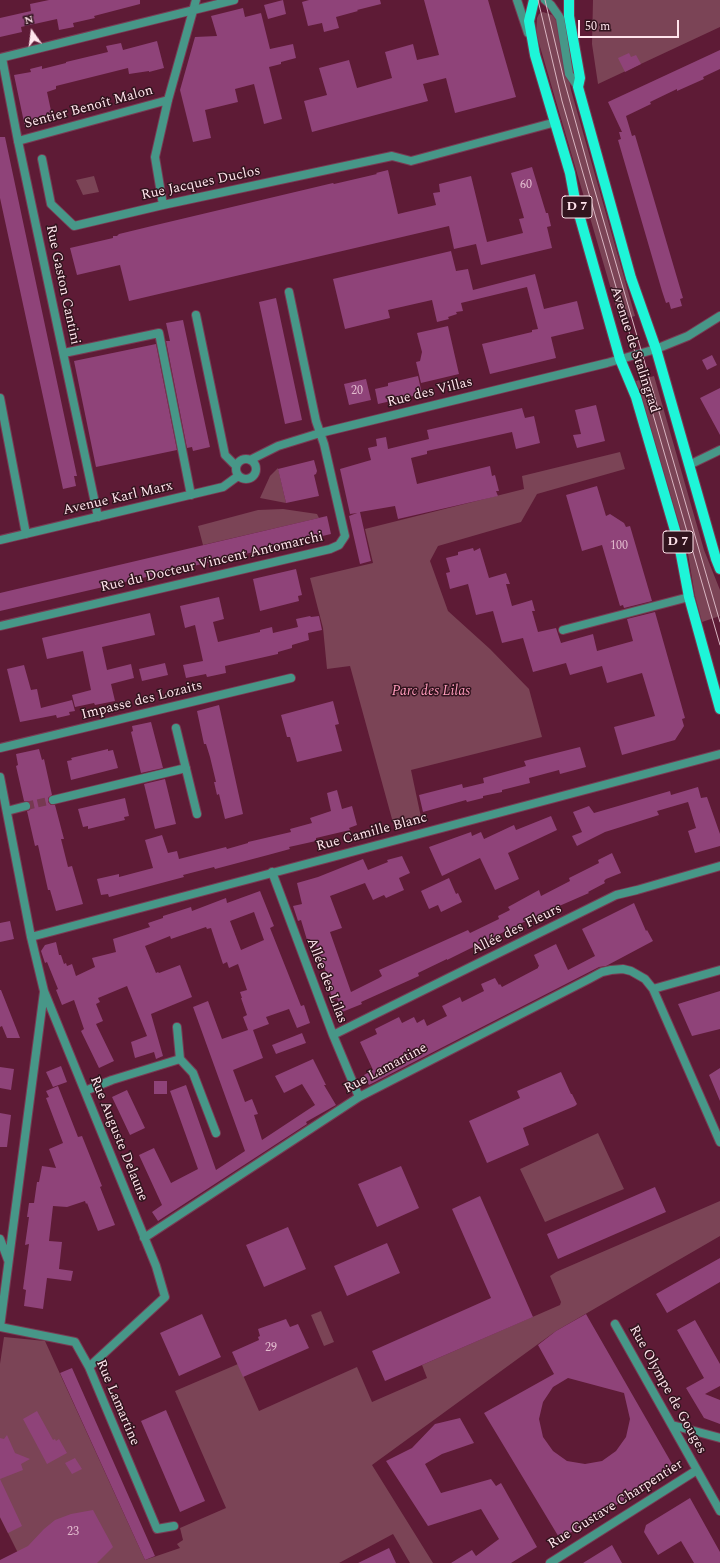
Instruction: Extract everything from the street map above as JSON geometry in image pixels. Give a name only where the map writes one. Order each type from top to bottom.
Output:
[{"type":"main road","name":"D 7","points":[[534,0],[529,21],[535,55]]},
{"type":"main road","name":"D 7","points":[[569,0],[569,16],[580,78],[578,87]]},
{"type":"main road","name":"Avenue de Stalingrad","points":[[535,55],[556,122],[570,173],[575,200],[620,359],[636,397],[679,544],[689,597],[720,709]]},
{"type":"main road","name":"Avenue de Stalingrad","points":[[578,87],[631,278],[656,350],[720,569]]},
{"type":"street","name":"Sentier Benoît Malon","points":[[163,205],[155,157],[168,100],[196,0]]},
{"type":"street","points":[[1,58],[234,0]]},
{"type":"street","name":"Avenue de Stalingrad","points":[[517,0],[535,55]]},
{"type":"street","name":"Avenue de Stalingrad","points":[[545,0],[551,5],[560,18],[569,74],[578,87]]},
{"type":"street","name":"Rue Gaston Cantini","points":[[1,58],[98,517]]},
{"type":"street","name":"Sentier Benoît Malon","points":[[18,141],[168,100]]},
{"type":"street","name":"Rue Jacques Duclos","points":[[42,159],[51,204],[74,226],[163,205],[392,156],[411,161],[556,122]]},
{"type":"street","name":"Rue du Docteur Vincent Antomarchi","points":[[0,626],[330,549],[340,545],[345,536],[316,421],[289,292]]},
{"type":"street","points":[[196,315],[225,455],[236,466]]},
{"type":"street","name":"Rue des Villas","points":[[250,460],[278,446],[320,433],[656,350],[688,336],[720,316]]},
{"type":"street","points":[[64,353],[158,333],[191,495]]},
{"type":"street","points":[[0,398],[26,534]]},
{"type":"street","points":[[689,465],[720,450]]},
{"type":"street","points":[[243,459],[250,460],[256,468],[255,474],[248,480],[244,480],[238,476],[235,470],[236,466],[243,459]]},
{"type":"street","name":"Avenue Karl Marx","points":[[0,540],[223,488],[238,476]]},
{"type":"street","points":[[563,630],[689,597]]},
{"type":"street","name":"Impasse des Lozaits","points":[[0,748],[291,678]]},
{"type":"street","points":[[176,728],[197,814]]},
{"type":"street","name":"Rue Camille Blanc","points":[[31,937],[720,754]]},
{"type":"street","points":[[53,800],[186,768]]},
{"type":"street","name":"Rue Auguste Delaune","points":[[0,777],[31,937],[44,991],[156,1266],[165,1297],[89,1367]]},
{"type":"street","points":[[7,811],[26,806]]},
{"type":"street","name":"Allée des Fleurs","points":[[333,1036],[616,895],[720,866]]},
{"type":"street","name":"Allée des Lilas","points":[[272,872],[333,1036],[359,1097]]},
{"type":"street","name":"Rue Lamartine","points":[[144,1238],[359,1097],[602,972],[623,969],[631,971],[645,979],[653,988],[720,1142]]},
{"type":"street","points":[[653,988],[720,970]]},
{"type":"street","name":"Rue Auguste Delaune","points":[[0,1327],[44,991]]},
{"type":"street","points":[[177,1027],[180,1059],[193,1072],[216,1133]]},
{"type":"street","points":[[85,1091],[112,1080],[180,1059]]},
{"type":"street","points":[[0,1239],[8,1261]]},
{"type":"street","name":"Rue Olympe de Gouges","points":[[615,1324],[720,1511]]},
{"type":"street","name":"Rue Lamartine","points":[[0,1327],[74,1342],[89,1367],[157,1529],[174,1526]]},
{"type":"street","points":[[672,1425],[720,1438]]},
{"type":"street","name":"Rue Gustave Charpentier","points":[[550,1563],[697,1470]]},
{"type":"green space","points":[[593,0],[720,0],[720,27],[598,84],[592,44]]},
{"type":"green space","points":[[543,12],[552,15],[557,21],[571,90],[635,316],[620,320],[536,33],[537,18],[539,14]]},
{"type":"green space","points":[[94,176],[99,192],[83,195],[76,180]]},
{"type":"green space","points":[[654,376],[704,550],[720,590],[720,616],[702,622],[695,596],[688,554],[636,381]]},
{"type":"green space","name":"Parc des Lilas","points":[[620,452],[625,469],[537,494],[521,522],[438,546],[430,561],[448,611],[490,649],[529,689],[542,737],[411,770],[422,822],[395,830],[350,666],[327,669],[323,628],[310,578],[373,563],[365,529],[524,489],[522,476]]},
{"type":"green space","points":[[278,468],[286,503],[260,498],[270,476]]},
{"type":"green space","points":[[283,509],[317,514],[319,518],[203,545],[198,526],[258,510]]},
{"type":"green space","points":[[598,1133],[624,1189],[545,1222],[520,1169]]},
{"type":"green space","points":[[720,1201],[720,1236],[556,1331],[372,1465],[433,1563],[410,1563],[393,1534],[339,1563],[23,1563],[0,1517],[0,1364],[4,1337],[45,1341],[145,1560],[180,1548],[177,1544],[183,1540],[180,1528],[226,1508],[175,1391],[238,1364],[259,1411],[357,1367],[372,1402],[427,1378],[422,1365],[560,1305],[561,1302],[550,1276],[556,1272]]},
{"type":"green space","points":[[321,1311],[334,1342],[324,1346],[311,1315]]},
{"type":"building","points":[[49,0],[140,0],[140,4],[73,23],[74,27],[59,30],[57,19],[21,27],[22,32],[0,37],[0,18],[31,11],[30,4]]},
{"type":"building","points":[[283,0],[286,14],[268,19],[264,5]]},
{"type":"building","points":[[309,0],[380,0],[381,4],[336,17],[339,28],[324,32],[322,23],[308,26],[302,2]]},
{"type":"building","points":[[424,0],[488,0],[516,97],[455,113],[446,78],[423,84],[428,101],[312,132],[304,101],[327,95],[319,68],[349,60],[357,88],[392,78],[385,52],[413,44],[417,60],[439,55]]},
{"type":"building","points":[[243,8],[245,17],[261,13],[270,49],[293,44],[296,58],[269,67],[282,119],[264,124],[254,84],[235,89],[238,102],[205,110],[211,138],[193,142],[180,90],[195,37],[217,36],[211,16]]},
{"type":"building","points":[[157,41],[164,68],[149,72],[129,74],[128,68],[56,86],[56,89],[47,92],[53,120],[25,127],[14,75],[31,72],[30,69],[42,66],[42,69],[108,52],[106,46],[121,43],[123,50]]},
{"type":"building","points":[[720,50],[720,69],[703,77],[704,79],[677,91],[677,89],[650,102],[651,104],[626,116],[632,136],[635,135],[683,298],[680,299],[682,306],[671,309],[669,302],[666,303],[662,291],[618,140],[621,139],[619,132],[622,132],[608,102]]},
{"type":"building","points":[[629,53],[631,57],[636,55],[641,64],[625,72],[618,58]]},
{"type":"building","points":[[0,137],[5,137],[77,476],[74,476],[76,486],[63,489],[0,198]]},
{"type":"building","points":[[532,167],[546,213],[548,213],[551,226],[547,227],[552,248],[481,265],[476,244],[454,249],[449,226],[129,301],[120,265],[77,275],[70,248],[113,238],[113,236],[117,236],[119,234],[333,183],[377,174],[376,173],[388,170],[398,214],[436,205],[433,193],[440,192],[439,184],[471,176],[487,242],[523,233],[519,219],[524,218],[511,173]]},
{"type":"building","points":[[451,251],[456,271],[468,269],[473,290],[535,274],[544,309],[577,301],[584,329],[551,337],[556,358],[490,374],[482,344],[532,332],[532,330],[538,329],[527,287],[461,303],[463,311],[456,312],[457,314],[448,317],[449,319],[437,322],[432,300],[388,310],[390,318],[345,329],[333,279]]},
{"type":"building","points":[[276,298],[302,420],[285,424],[259,302]]},
{"type":"building","points":[[183,320],[210,447],[193,451],[192,447],[187,448],[166,341],[170,341],[166,323]]},
{"type":"building","points":[[448,326],[459,374],[421,383],[416,362],[420,361],[422,352],[417,333]]},
{"type":"building","points":[[156,344],[177,450],[96,467],[74,361]]},
{"type":"building","points":[[712,355],[717,365],[707,370],[702,360]]},
{"type":"building","points":[[418,376],[422,394],[378,404],[375,389],[388,386],[388,383]]},
{"type":"building","points":[[366,379],[371,400],[349,405],[344,384]]},
{"type":"building","points":[[720,388],[720,435],[700,398]]},
{"type":"building","points":[[596,405],[605,441],[577,448],[573,435],[581,434],[575,410]]},
{"type":"building","points":[[522,408],[525,418],[534,416],[540,443],[516,449],[512,432],[427,451],[427,454],[411,458],[417,484],[490,466],[492,476],[495,475],[499,491],[496,491],[498,496],[398,519],[395,506],[360,512],[371,561],[360,564],[349,516],[357,513],[350,514],[340,469],[371,460],[368,448],[377,446],[376,439],[386,437],[388,449],[429,439],[427,430]]},
{"type":"building","points":[[314,460],[317,471],[314,475],[319,496],[286,503],[278,469]]},
{"type":"building","points":[[597,486],[606,516],[610,514],[624,523],[626,527],[630,526],[652,601],[624,608],[623,605],[620,606],[602,545],[582,551],[566,495]]},
{"type":"building","points":[[327,516],[331,534],[0,611],[0,593]]},
{"type":"building","points":[[473,548],[474,551],[480,548],[489,578],[506,573],[510,584],[506,584],[512,606],[532,600],[535,611],[532,611],[538,632],[556,628],[561,643],[593,634],[597,651],[633,641],[627,619],[655,612],[685,718],[682,719],[684,726],[675,740],[622,755],[614,727],[655,716],[642,673],[607,683],[602,666],[570,675],[566,663],[533,672],[523,638],[502,643],[493,611],[476,615],[468,584],[450,589],[446,573],[450,572],[446,558],[458,555],[458,552]]},
{"type":"building","points":[[296,569],[302,595],[298,596],[299,601],[260,611],[253,579]]},
{"type":"building","points":[[219,597],[224,619],[213,622],[218,642],[260,632],[260,630],[272,627],[273,633],[298,627],[296,619],[310,616],[319,616],[322,630],[308,633],[309,640],[292,645],[292,648],[278,652],[278,654],[225,666],[226,673],[207,677],[206,674],[186,678],[183,665],[203,661],[195,625],[185,628],[180,606]]},
{"type":"building","points":[[150,613],[155,635],[102,647],[107,670],[131,664],[134,678],[111,684],[115,701],[75,707],[72,695],[91,690],[83,651],[47,659],[42,638]]},
{"type":"building","points":[[165,663],[168,675],[142,681],[139,669]]},
{"type":"building","points":[[24,665],[31,690],[37,689],[41,708],[72,700],[75,711],[69,712],[70,715],[57,718],[56,715],[20,722],[7,669]]},
{"type":"building","points":[[333,701],[339,724],[335,725],[342,751],[297,762],[290,737],[287,737],[281,715]]},
{"type":"building","points":[[219,705],[243,814],[225,819],[219,794],[217,795],[214,782],[216,782],[206,744],[204,744],[197,711]]},
{"type":"building","points":[[151,722],[163,768],[141,773],[131,732],[133,731],[132,726]]},
{"type":"building","points":[[580,747],[586,767],[560,774],[559,770],[529,778],[530,783],[502,790],[502,792],[423,812],[419,795],[462,784],[463,788],[484,783],[483,778],[526,766],[524,761]]},
{"type":"building","points":[[39,749],[42,760],[44,759],[52,795],[48,798],[48,802],[51,805],[55,805],[64,839],[61,839],[68,867],[72,866],[83,904],[56,911],[50,890],[48,890],[38,845],[35,846],[27,811],[30,810],[31,804],[28,801],[24,801],[16,766],[18,765],[16,754]]},
{"type":"building","points":[[108,749],[108,751],[113,750],[118,768],[71,780],[67,761],[72,760],[71,758]]},
{"type":"building","points":[[165,779],[176,824],[155,829],[144,784]]},
{"type":"building","points":[[698,787],[701,798],[707,797],[720,834],[720,846],[695,853],[688,831],[696,828],[688,802],[657,811],[659,815],[605,832],[577,846],[572,836],[582,832],[573,812],[589,806],[594,813],[670,791],[671,795]]},
{"type":"building","points":[[337,790],[342,809],[352,806],[357,825],[349,828],[350,830],[316,838],[316,841],[289,847],[290,849],[215,869],[214,867],[183,875],[184,877],[109,897],[108,894],[101,895],[97,879],[119,874],[119,877],[153,868],[145,840],[162,835],[168,853],[177,851],[179,859],[226,847],[227,849],[248,842],[291,832],[290,829],[312,823],[310,818],[331,811],[327,793]]},
{"type":"building","points":[[125,798],[129,816],[124,817],[125,820],[88,829],[88,826],[83,827],[78,809]]},
{"type":"building","points":[[551,816],[557,830],[508,853],[519,879],[495,890],[480,858],[442,876],[429,847],[471,832],[472,836],[481,832],[484,839],[514,825],[516,830]]},
{"type":"building","points":[[612,853],[621,873],[606,879],[604,881],[605,883],[588,892],[589,893],[534,917],[418,973],[419,976],[361,1002],[362,1004],[342,1012],[337,998],[333,1000],[329,989],[332,988],[316,945],[312,946],[310,939],[307,940],[301,920],[298,921],[293,906],[302,904],[297,883],[318,877],[363,859],[368,870],[388,862],[387,860],[402,856],[410,873],[399,878],[404,890],[386,898],[384,895],[373,900],[365,883],[330,896],[342,928],[330,932],[351,992],[382,976],[379,970],[468,930],[470,933],[499,919],[498,916],[510,910],[508,907],[539,890],[541,896],[570,881],[569,878],[599,863],[598,860]]},
{"type":"building","points":[[449,878],[456,894],[458,893],[462,902],[441,912],[438,905],[429,909],[421,891]]},
{"type":"building","points":[[260,891],[274,926],[270,928],[301,1006],[304,1005],[310,1023],[297,1028],[289,1009],[266,1017],[269,1024],[253,1030],[263,1058],[233,1070],[245,1102],[252,1099],[258,1114],[254,1115],[262,1140],[315,1105],[302,1084],[284,1093],[275,1076],[313,1059],[326,1085],[324,1085],[336,1105],[306,1122],[307,1124],[158,1221],[152,1212],[162,1205],[139,1155],[154,1148],[171,1183],[198,1169],[170,1091],[186,1085],[216,1170],[245,1151],[193,1007],[208,1001],[222,1039],[248,1030],[243,1017],[247,1015],[240,992],[247,990],[238,964],[229,968],[227,962],[223,964],[211,928],[207,929],[206,927],[171,939],[170,936],[145,946],[156,973],[180,965],[192,997],[151,1014],[163,1056],[156,1059],[154,1052],[135,1058],[131,1042],[147,1036],[127,986],[98,998],[100,1002],[96,1004],[103,1021],[96,1024],[114,1061],[99,1068],[81,1031],[84,1029],[74,1000],[62,1005],[56,990],[58,989],[47,962],[45,963],[41,951],[45,945],[56,942],[59,955],[61,955],[64,964],[66,963],[67,966],[72,964],[76,976],[95,967],[92,958],[116,952],[113,939],[150,927],[148,923],[163,918],[163,916],[191,907],[192,911],[226,898],[227,903]],"holes":[[[254,912],[264,940],[241,950],[230,921]]]},
{"type":"building","points":[[634,903],[646,931],[647,930],[653,941],[606,966],[599,967],[369,1085],[364,1075],[373,1070],[360,1042],[377,1034],[375,1029],[399,1017],[402,1023],[414,1017],[417,1023],[424,1019],[427,1026],[447,1016],[442,1006],[460,997],[462,1002],[484,991],[481,984],[495,978],[502,987],[538,968],[539,966],[534,955],[556,944],[568,970],[595,956],[582,929]]},
{"type":"building","points":[[10,921],[14,939],[0,942],[0,923]]},
{"type":"building","points":[[0,990],[20,1038],[7,1038],[2,1026],[0,1027]]},
{"type":"building","points":[[720,991],[720,1029],[692,1036],[678,1004]]},
{"type":"building","points":[[302,1033],[306,1043],[276,1054],[272,1045]]},
{"type":"building","points":[[61,1066],[67,1082],[53,1087],[46,1072]]},
{"type":"building","points":[[0,1067],[14,1069],[11,1090],[0,1088]]},
{"type":"building","points":[[720,1068],[720,1101],[709,1075]]},
{"type":"building","points":[[561,1072],[577,1104],[523,1128],[529,1145],[487,1163],[469,1121],[520,1098],[517,1091]]},
{"type":"building","points":[[154,1081],[167,1081],[167,1094],[154,1094]]},
{"type":"building","points":[[58,1086],[78,1137],[82,1136],[102,1186],[100,1187],[115,1225],[98,1231],[85,1201],[67,1207],[53,1206],[49,1241],[62,1242],[59,1269],[73,1271],[71,1281],[47,1278],[43,1309],[24,1306],[26,1290],[23,1289],[29,1244],[25,1245],[29,1217],[27,1217],[29,1203],[34,1203],[37,1182],[39,1182],[42,1166],[56,1168],[49,1149],[63,1143],[46,1098],[49,1097],[46,1091]]},
{"type":"building","points":[[127,1090],[145,1128],[130,1135],[112,1097]]},
{"type":"building","points":[[0,1113],[11,1115],[7,1147],[0,1147]]},
{"type":"building","points":[[401,1166],[419,1208],[377,1227],[358,1184]]},
{"type":"building","points":[[655,1187],[666,1212],[558,1259],[547,1234]]},
{"type":"building","points":[[480,1196],[533,1317],[385,1381],[372,1351],[491,1298],[452,1209]]},
{"type":"building","points":[[288,1227],[306,1269],[264,1287],[246,1245]]},
{"type":"building","points":[[387,1243],[400,1273],[347,1296],[334,1266]]},
{"type":"building","points":[[720,1258],[720,1282],[667,1313],[656,1294]]},
{"type":"building","points":[[202,1314],[221,1357],[179,1376],[160,1333]]},
{"type":"building","points":[[586,1314],[675,1469],[560,1539],[484,1413],[554,1374],[538,1345],[556,1331]],"holes":[[[568,1378],[624,1393],[630,1419],[626,1437],[616,1451],[602,1461],[585,1464],[567,1461],[553,1451],[543,1437],[539,1419],[543,1402],[553,1387]]]},
{"type":"building","points":[[286,1319],[290,1327],[298,1324],[309,1348],[243,1377],[232,1352],[259,1340],[258,1337],[260,1336],[258,1329]]},
{"type":"building","points":[[695,1320],[720,1364],[720,1386],[705,1394],[720,1400],[720,1424],[704,1418],[686,1388],[704,1378],[677,1330]]},
{"type":"building","points":[[72,1368],[155,1556],[145,1560],[60,1373]]},
{"type":"building","points":[[166,1410],[205,1501],[180,1512],[141,1421]]},
{"type":"building","points":[[37,1411],[53,1440],[55,1439],[56,1441],[59,1439],[67,1453],[47,1464],[23,1419]]},
{"type":"building","points":[[460,1418],[474,1443],[442,1454],[425,1464],[441,1493],[491,1479],[496,1486],[501,1483],[537,1547],[511,1563],[451,1563],[472,1550],[476,1556],[499,1539],[481,1509],[428,1526],[386,1461],[412,1448],[435,1424]]},
{"type":"building","points":[[7,1435],[15,1453],[30,1459],[21,1464],[23,1470],[0,1479],[0,1438],[4,1439]]},
{"type":"building","points":[[75,1458],[82,1469],[72,1474],[65,1463]]},
{"type":"building","points":[[0,1479],[22,1526],[8,1533],[0,1517]]},
{"type":"building","points":[[690,1498],[720,1552],[720,1563],[694,1563],[681,1541],[658,1555],[644,1532],[646,1525]]},
{"type":"building","points":[[93,1510],[113,1547],[97,1563],[0,1563],[0,1560],[28,1546],[55,1520],[71,1514]]},
{"type":"building","points":[[612,1545],[622,1563],[583,1563]]},
{"type":"building","points":[[389,1548],[396,1563],[358,1563]]},
{"type":"tunnel","points":[[26,806],[53,800]]},
{"type":"tram line","points":[[538,0],[562,101],[720,645]]},
{"type":"tram line","points":[[545,0],[564,80],[592,181],[720,622]]}]
